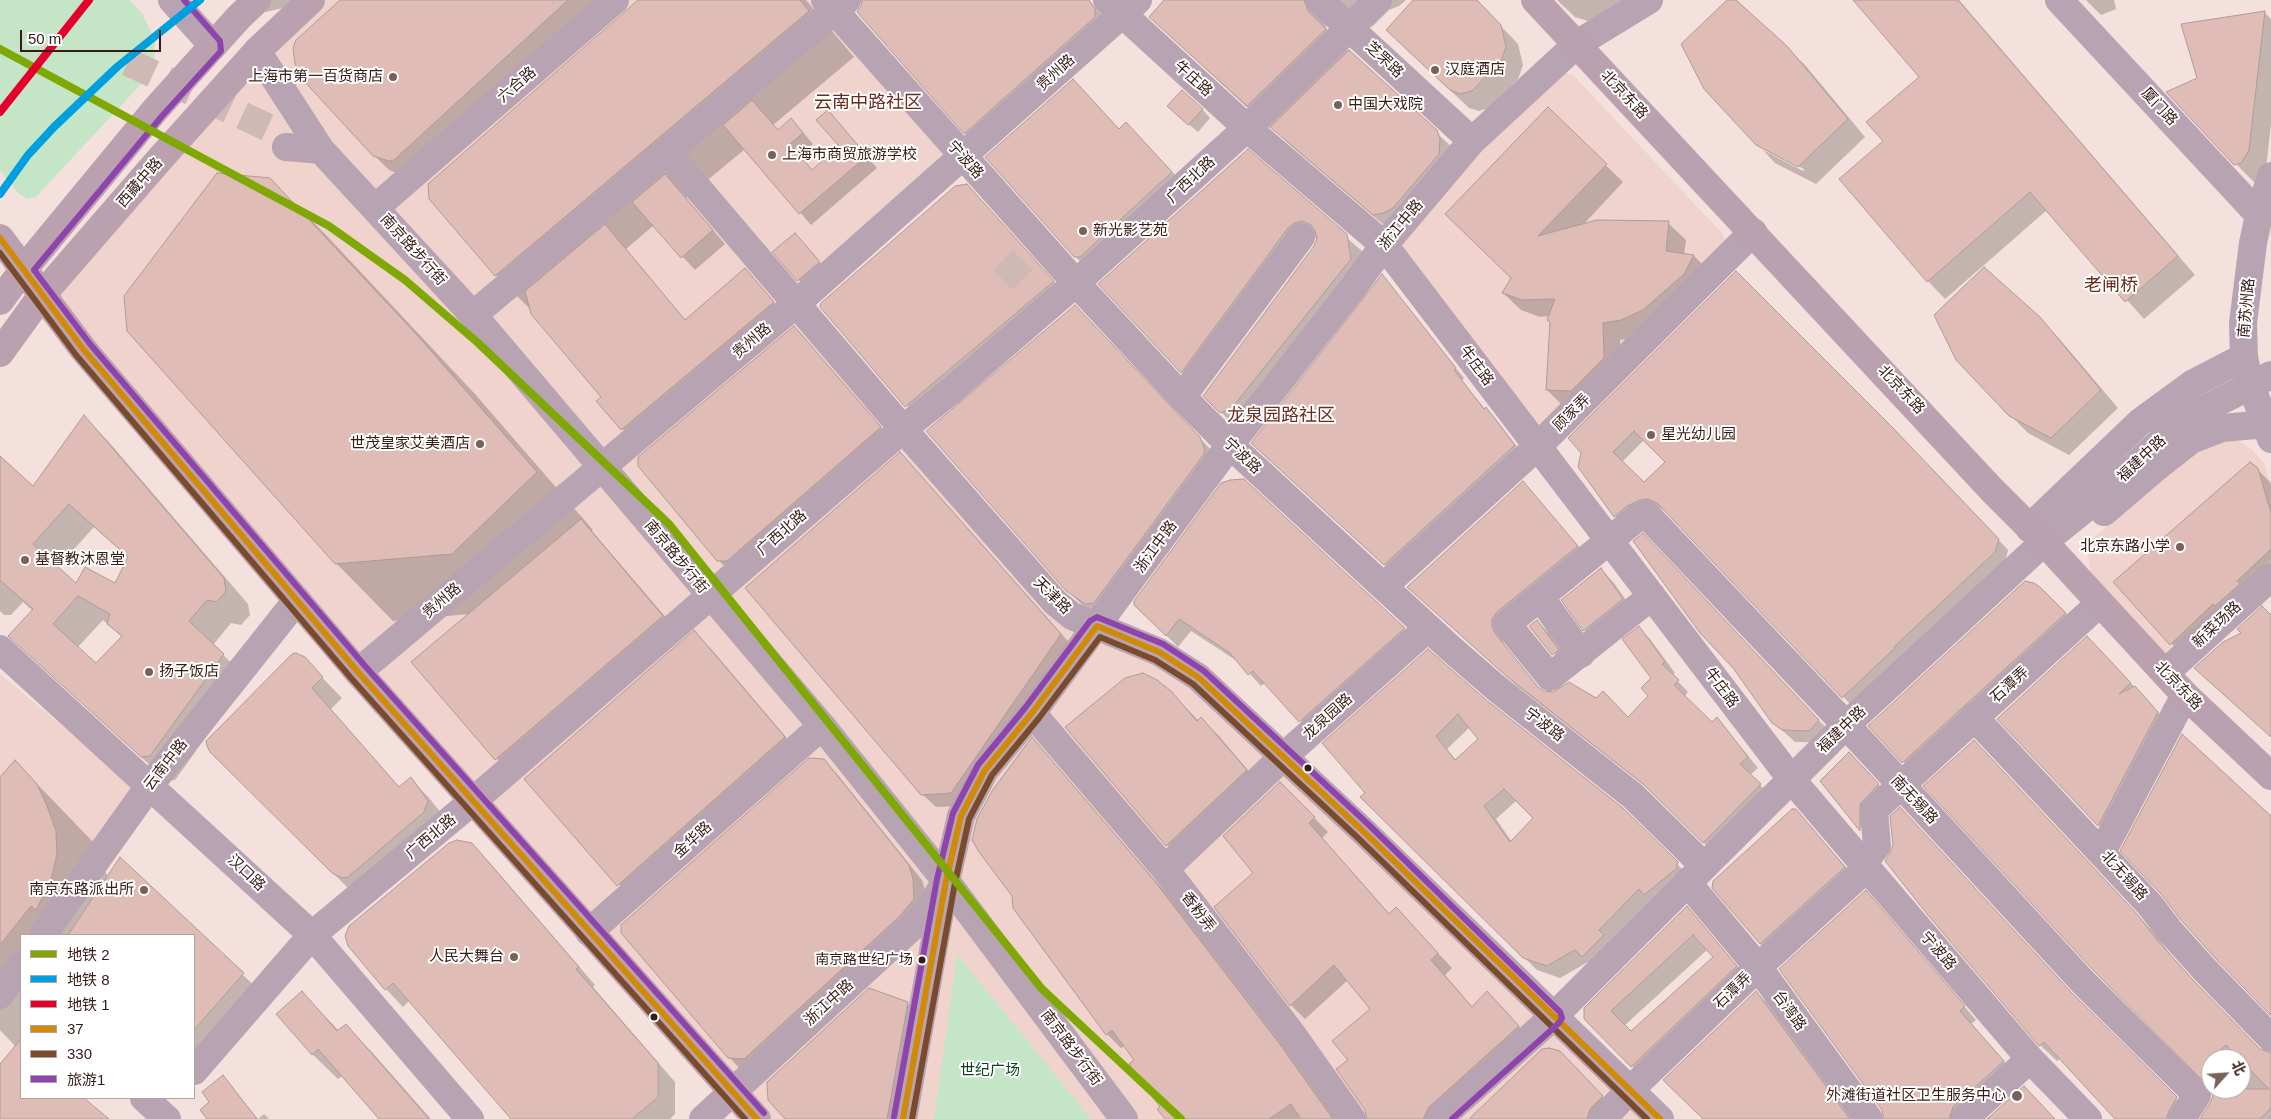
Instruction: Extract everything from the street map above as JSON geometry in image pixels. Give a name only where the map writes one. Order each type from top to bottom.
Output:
[{"type":"main road","points":[[0,301],[23,270],[156,110],[257,0]]},
{"type":"main road","name":"西藏中路","points":[[0,353],[42,295],[257,51],[311,0]]},
{"type":"main road","name":"北京东路","points":[[1535,0],[1865,352],[2041,536],[2165,674],[2271,776]]},
{"type":"main road","points":[[0,238],[83,349],[358,672],[757,1119]]},
{"type":"street","points":[[172,0],[213,46]]},
{"type":"street","name":"六合路","points":[[374,208],[615,0]]},
{"type":"street","name":"芝罘路","points":[[1319,0],[1472,141]]},
{"type":"street","name":"广西北路","points":[[195,1070],[312,935],[473,801],[903,429],[960,384],[1076,283],[1247,128],[1378,0]]},
{"type":"street","name":"浙江中路","points":[[703,1119],[926,915],[946,881],[961,816],[985,770],[1032,713],[1230,445],[1384,245],[1472,141],[1577,44],[1649,0]]},
{"type":"street","name":"厦门路","points":[[2059,0],[2259,214]]},
{"type":"street","points":[[473,315],[667,152],[835,4]]},
{"type":"street","name":"宁波路","points":[[835,4],[963,157],[1182,397],[1230,445],[1428,628],[1495,687],[1633,796],[1695,874]]},
{"type":"street","name":"贵州路","points":[[358,672],[796,304],[963,157],[1122,5]]},
{"type":"street","name":"牛庄路","points":[[1122,5],[1247,128],[1384,245],[1792,780]]},
{"type":"street","name":"南京路步行街","points":[[257,51],[321,150],[473,315],[600,467],[822,726],[946,881],[1124,1119]]},
{"type":"street","points":[[286,147],[321,150]]},
{"type":"street","name":"天津路","points":[[667,152],[903,429],[1055,602],[1072,616],[1159,652],[1198,677],[1459,924],[1660,1119]]},
{"type":"street","name":"南苏州路","points":[[2268,431],[2251,385],[2244,357],[2243,323],[2253,243],[2259,214],[2271,176]]},
{"type":"street","name":"顾家弄","points":[[1384,586],[1538,446],[1753,232]]},
{"type":"street","points":[[1182,397],[1301,237]]},
{"type":"street","name":"福建中路","points":[[1439,1119],[1553,1017],[1846,725],[2041,536],[2147,416],[2192,384],[2244,357]]},
{"type":"street","name":"福建中路","points":[[2041,536],[2113,486],[2174,429],[2202,410],[2271,375]]},
{"type":"street","name":"福建中路","points":[[2041,536],[2153,470],[2192,440],[2222,428],[2268,431]]},
{"type":"street","name":"南无锡路","points":[[1609,540],[1636,518],[1646,514],[1846,725],[2082,981],[2197,1095],[2182,1119]]},
{"type":"street","points":[[1609,540],[1507,624],[1550,677],[1652,596]]},
{"type":"street","name":"新菜场路","points":[[2165,674],[2271,577]]},
{"type":"street","points":[[1540,597],[1581,654]]},
{"type":"street","name":"云南中路","points":[[44,934],[150,785],[297,600]]},
{"type":"street","name":"石潭弄","points":[[1602,1119],[1865,865],[1876,846],[1874,810],[1900,784],[2100,603]]},
{"type":"street","name":"龙泉园路","points":[[1164,868],[1428,628]]},
{"type":"street","name":"汉口路","points":[[0,649],[312,935],[470,1119]]},
{"type":"street","points":[[2102,852],[2185,695]]},
{"type":"street","name":"香粉弄","points":[[1032,713],[1164,868],[1292,1034],[1352,1119]]},
{"type":"street","name":"北无锡路","points":[[1974,717],[2102,852],[2205,970],[2271,1038]]},
{"type":"street","name":"金华路","points":[[589,932],[822,726]]},
{"type":"street","name":"宁波路","points":[[1792,780],[2030,1059],[2088,1119]]},
{"type":"street","name":"台湾路","points":[[1695,874],[1758,968],[1869,1119]]},
{"type":"street","points":[[903,1119],[946,881]]},
{"type":"street","points":[[1964,1119],[2030,1059]]},
{"type":"shaded area","points":[[312,0],[825,0],[963,157],[796,304],[1055,602],[1159,652],[1660,1119],[757,1119],[42,295]]},
{"type":"shaded area","points":[[1564,73],[1573,75],[1723,234],[1727,246],[1543,438],[1398,243],[1436,194]]},
{"type":"shaded area","name":"北京东路小学","points":[[2214,440],[2239,441],[2253,450],[2265,465],[2271,487],[2271,559],[2164,659],[2091,575],[2088,553],[2089,542],[2194,451]]},
{"type":"shaded area","points":[[0,674],[137,788],[33,934],[20,934],[20,951],[0,980]]},
{"type":"green space","points":[[0,0],[129,0],[142,13],[155,40],[154,61],[143,82],[36,197],[28,199],[19,194],[0,171]]},
{"type":"green space","name":"世纪广场","points":[[957,954],[991,996],[1091,1119],[934,1119]]},
{"type":"building","name":"上海市第一百货商店","points":[[340,0],[568,0],[394,160],[389,161],[373,156],[304,81],[295,64],[293,48],[296,40]]},
{"type":"building","points":[[638,0],[800,0],[809,11],[495,276],[429,199],[428,184]]},
{"type":"building","points":[[862,0],[1089,0],[1095,9],[1095,17],[964,134],[857,12]]},
{"type":"building","points":[[1164,0],[1304,0],[1308,11],[1326,29],[1247,106],[1149,17]]},
{"type":"building","points":[[1413,0],[1477,0],[1501,25],[1506,47],[1501,61],[1472,91],[1460,94],[1450,90],[1386,30]]},
{"type":"building","points":[[1727,0],[1736,0],[1787,46],[1848,119],[1798,167],[1756,145],[1704,89],[1681,44]]},
{"type":"building","points":[[1853,0],[1958,0],[2178,256],[2125,302],[2030,192],[1927,282],[1839,179],[1883,141],[1866,122],[1919,77]]},
{"type":"building","points":[[2265,11],[2249,150],[2241,163],[2234,165],[2166,92],[2197,78],[2181,24]]},
{"type":"building","points":[[1349,50],[1437,130],[1440,139],[1439,154],[1393,208],[1384,213],[1373,215],[1270,127]]},
{"type":"building","points":[[1073,79],[1119,129],[1126,122],[1172,172],[1080,257],[1074,257],[985,157]]},
{"type":"building","points":[[1182,90],[1203,109],[1188,125],[1167,106]]},
{"type":"building","points":[[752,100],[778,130],[791,118],[803,133],[790,144],[812,170],[839,146],[816,120],[828,110],[867,156],[799,214],[723,125]]},
{"type":"building","points":[[1548,107],[1607,164],[1538,236],[1597,220],[1669,221],[1666,251],[1694,255],[1684,274],[1643,310],[1621,320],[1603,323],[1604,358],[1571,391],[1546,390],[1550,322],[1547,320],[1555,299],[1522,300],[1502,293],[1511,278],[1445,214]]},
{"type":"building","points":[[1248,149],[1347,234],[1351,259],[1231,409],[1220,413],[1203,396],[1314,246],[1317,238],[1311,225],[1302,221],[1294,223],[1288,228],[1181,373],[1098,284]]},
{"type":"building","points":[[217,173],[270,178],[418,336],[537,472],[452,554],[335,564],[127,331],[124,296]]},
{"type":"building","points":[[665,174],[713,230],[681,258],[632,202]]},
{"type":"building","points":[[967,184],[1054,281],[905,407],[820,307],[821,303],[955,186]]},
{"type":"building","points":[[605,224],[685,320],[745,268],[774,302],[621,430],[596,401],[601,397],[531,314],[525,291]]},
{"type":"building","points":[[795,233],[820,262],[797,281],[772,252]]},
{"type":"building","points":[[1984,267],[2040,317],[2101,390],[2051,438],[2009,416],[1956,360],[1934,315]]},
{"type":"building","points":[[1736,271],[1892,427],[1999,539],[1995,552],[1842,698],[1657,503],[1648,499],[1640,500],[1627,506],[1614,517],[1578,467],[1581,453],[1568,438]],"holes":[[[1634,431],[1665,462],[1644,482],[1613,452]]]},
{"type":"building","points":[[1382,274],[1456,368],[1454,370],[1484,409],[1486,407],[1515,445],[1384,565],[1251,443]]},
{"type":"building","points":[[1075,305],[1200,437],[1205,450],[1204,454],[1094,603],[1085,604],[1066,591],[926,431]]},
{"type":"building","points":[[794,326],[881,427],[727,561],[717,561],[638,466],[638,457]]},
{"type":"building","points":[[84,415],[224,578],[226,591],[217,602],[207,600],[189,621],[224,654],[150,756],[141,757],[8,636],[33,609],[0,580],[0,456],[33,486]],"holes":[[[69,504],[128,557],[115,583],[85,567],[76,583],[33,544]],[[78,596],[110,614],[107,624],[122,636],[96,663],[53,624]]]},
{"type":"building","points":[[900,452],[1061,634],[951,793],[921,795],[745,588]]},
{"type":"building","points":[[2250,462],[2258,468],[2271,513],[2271,549],[2237,581],[2240,584],[2215,606],[2213,604],[2170,645],[2113,582]]},
{"type":"building","points":[[1244,479],[1405,628],[1299,722],[1253,671],[1248,675],[1230,653],[1179,619],[1166,636],[1134,605],[1134,601],[1221,483]]},
{"type":"building","points":[[1523,481],[1578,546],[1497,612],[1492,619],[1492,627],[1538,687],[1544,691],[1553,692],[1569,682],[1596,698],[1603,691],[1628,717],[1648,696],[1641,688],[1651,678],[1622,639],[1639,626],[1665,662],[1662,664],[1679,680],[1674,685],[1712,722],[1717,717],[1748,757],[1740,764],[1761,784],[1703,843],[1643,784],[1505,675],[1407,587]]},
{"type":"building","points":[[581,519],[663,616],[495,760],[411,662]]},
{"type":"building","points":[[1643,533],[1819,720],[1809,731],[1782,730],[1772,723],[1733,668],[1700,633],[1633,541]]},
{"type":"building","points":[[1601,568],[1623,599],[1583,631],[1561,600]]},
{"type":"building","points":[[2025,581],[2034,583],[2041,588],[2066,613],[1902,763],[1868,726]]},
{"type":"building","points":[[2262,606],[2271,615],[2271,737],[2194,668],[2223,642],[2241,633],[2237,629]]},
{"type":"building","points":[[1537,620],[1559,650],[1552,655],[1529,626]]},
{"type":"building","points":[[694,630],[785,737],[617,886],[524,779]]},
{"type":"building","points":[[2087,636],[2131,683],[2119,694],[2135,686],[2158,712],[2098,826],[1997,719]]},
{"type":"building","points":[[1428,649],[1485,699],[1623,808],[1678,862],[1676,869],[1644,895],[1639,889],[1599,930],[1604,935],[1582,957],[1575,950],[1547,966],[1523,958],[1360,797],[1365,793],[1322,743]],"holes":[[[1458,714],[1478,739],[1455,760],[1436,736]],[[1504,789],[1533,818],[1510,842],[1484,806]]]},
{"type":"building","points":[[296,653],[305,657],[323,677],[312,688],[399,787],[411,777],[428,801],[424,812],[348,877],[342,878],[332,873],[210,752],[207,746],[206,741],[292,654]]},
{"type":"building","points":[[1143,673],[1157,680],[1171,691],[1197,721],[1201,717],[1247,770],[1166,846],[1065,727],[1125,678]]},
{"type":"building","points":[[2182,734],[2271,816],[2271,1016],[2216,959],[2181,920],[2161,894],[2120,851]]},
{"type":"building","points":[[1032,737],[1153,879],[1279,1043],[1333,1119],[1301,1119],[1291,1104],[1269,1119],[1165,1119],[1157,1109],[1160,1107],[1129,1064],[1134,1060],[1112,1030],[1106,1035],[1013,908],[1012,896],[972,840],[977,819],[992,791]]},
{"type":"building","points":[[1974,740],[2138,915],[2157,940],[2194,981],[2260,1049],[2271,1053],[2271,1108],[2260,1119],[2200,1119],[2212,1099],[2251,1099],[2251,1089],[2269,1089],[2251,1071],[2251,1049],[2230,1049],[2226,1045],[2222,1049],[2201,1049],[2201,1079],[2093,970],[1923,786]]},
{"type":"building","points":[[1849,752],[1879,784],[1860,804],[1860,831],[1820,781]]},
{"type":"building","points":[[809,758],[824,759],[909,865],[913,879],[914,899],[900,916],[744,1059],[728,1058],[621,933],[621,925]]},
{"type":"building","points":[[15,760],[37,784],[47,806],[56,831],[57,854],[51,880],[36,910],[31,906],[0,945],[0,777]]},
{"type":"building","points":[[1280,782],[1315,817],[1309,823],[1389,914],[1396,907],[1438,953],[1431,960],[1472,1007],[1487,991],[1519,1026],[1429,1107],[1423,1119],[1367,1119],[1365,1110],[1336,1069],[1348,1060],[1332,1041],[1370,1009],[1334,965],[1290,1006],[1214,907],[1253,873],[1223,836]]},
{"type":"building","points":[[1900,807],[2071,992],[2177,1097],[2166,1119],[2115,1119],[2044,1042],[2039,1046],[1927,914],[1885,861],[1893,845],[1890,816]]},
{"type":"building","points":[[1792,809],[1796,809],[1845,867],[1760,944],[1712,888],[1713,881]]},
{"type":"building","points":[[457,840],[472,843],[579,967],[576,969],[658,1063],[658,1097],[632,1119],[511,1119],[393,983],[385,990],[348,946],[345,936],[349,926],[449,843]]},
{"type":"building","points":[[120,857],[244,973],[195,1029],[195,934],[69,934]]},
{"type":"building","points":[[1866,890],[1965,1006],[1960,1011],[2004,1061],[1953,1107],[1949,1119],[1884,1119],[1882,1110],[1779,969]]},
{"type":"building","points":[[1687,906],[1737,966],[1631,1067],[1584,1019],[1584,1008]],"holes":[[[1693,935],[1713,957],[1631,1031],[1611,1011]]]},
{"type":"building","points":[[869,988],[908,1002],[887,1119],[785,1119],[768,1100],[767,1082]]},
{"type":"building","points":[[302,991],[337,1031],[346,1024],[429,1119],[379,1119],[318,1049],[312,1055],[276,1014]]},
{"type":"building","points":[[1756,991],[1850,1119],[1703,1119],[1663,1080]]},
{"type":"building","points":[[20,1040],[20,1099],[85,1099],[109,1119],[0,1119],[0,1064]]},
{"type":"building","points":[[1549,1048],[1560,1051],[1603,1096],[1590,1109],[1587,1119],[1469,1119],[1542,1049]]},
{"type":"building","points":[[223,1075],[257,1119],[207,1119],[200,1110],[209,1102],[202,1092]]},
{"type":"building","name":"外滩街道社区卫生服务中心","points":[[2024,1086],[2055,1119],[1987,1119]]},
{"type":"tunnel","points":[[128,62],[269,128]]},
{"type":"tunnel","points":[[1003,280],[1040,243]]},
{"type":"metro line","name":"1","points":[[0,112],[89,0]]},
{"type":"metro line","name":"8","points":[[0,194],[28,155],[54,127],[117,67],[200,0]]},
{"type":"metro line","name":"2","points":[[0,49],[329,226],[405,280],[477,342],[669,524],[1042,989],[1181,1119]]},
{"type":"transit line","name":"旅游1","points":[[184,0],[220,41],[221,51],[162,116],[34,270],[90,344],[365,666],[764,1113]]},
{"type":"transit line","name":"37","points":[[0,238],[83,349],[358,672],[757,1119]]},
{"type":"transit line","name":"330","points":[[0,253],[76,355],[351,678],[745,1119]]},
{"type":"transit line","name":"旅游1","points":[[894,1117],[937,879],[953,813],[978,765],[1025,708],[1090,621],[1097,617],[1163,644],[1204,671],[1370,826],[1560,1012],[1562,1018],[1559,1023],[1452,1119]]},
{"type":"transit line","name":"37","points":[[903,1119],[946,881],[961,816],[985,770],[1032,713],[1097,626],[1159,652],[1198,677],[1364,832],[1660,1119]]},
{"type":"transit line","name":"330","points":[[912,1119],[955,883],[969,819],[992,775],[1039,718],[1100,637],[1155,660],[1193,684],[1358,838],[1647,1119]]},
{"type":"place","name":"汉庭酒店","points":[[1435,70]]},
{"type":"place","name":"上海市第一百货商店","points":[[393,77]]},
{"type":"place","name":"中国大戏院","points":[[1338,105]]},
{"type":"place","name":"上海市商贸旅游学校","points":[[772,155]]},
{"type":"place","name":"新光影艺苑","points":[[1083,231]]},
{"type":"place","name":"星光幼儿园","points":[[1651,435]]},
{"type":"place","name":"世茂皇家艾美酒店","points":[[480,444]]},
{"type":"place","name":"北京东路小学","points":[[2180,547]]},
{"type":"place","name":"基督教沐恩堂","points":[[25,560]]},
{"type":"place","name":"扬子饭店","points":[[149,672]]},
{"type":"place","name":"南京东路派出所","points":[[144,890]]},
{"type":"place","name":"人民大舞台","points":[[514,957]]},
{"type":"place","name":"南京路世纪广场","points":[[922,960]]},
{"type":"place","name":"外滩街道社区卫生服务中心","points":[[2017,1096]]},
{"type":"district","name":"云南中路社区","points":[[868,103]]},
{"type":"district","name":"老闸桥","points":[[2111,286]]},
{"type":"district","name":"龙泉园路社区","points":[[1281,416]]}]
